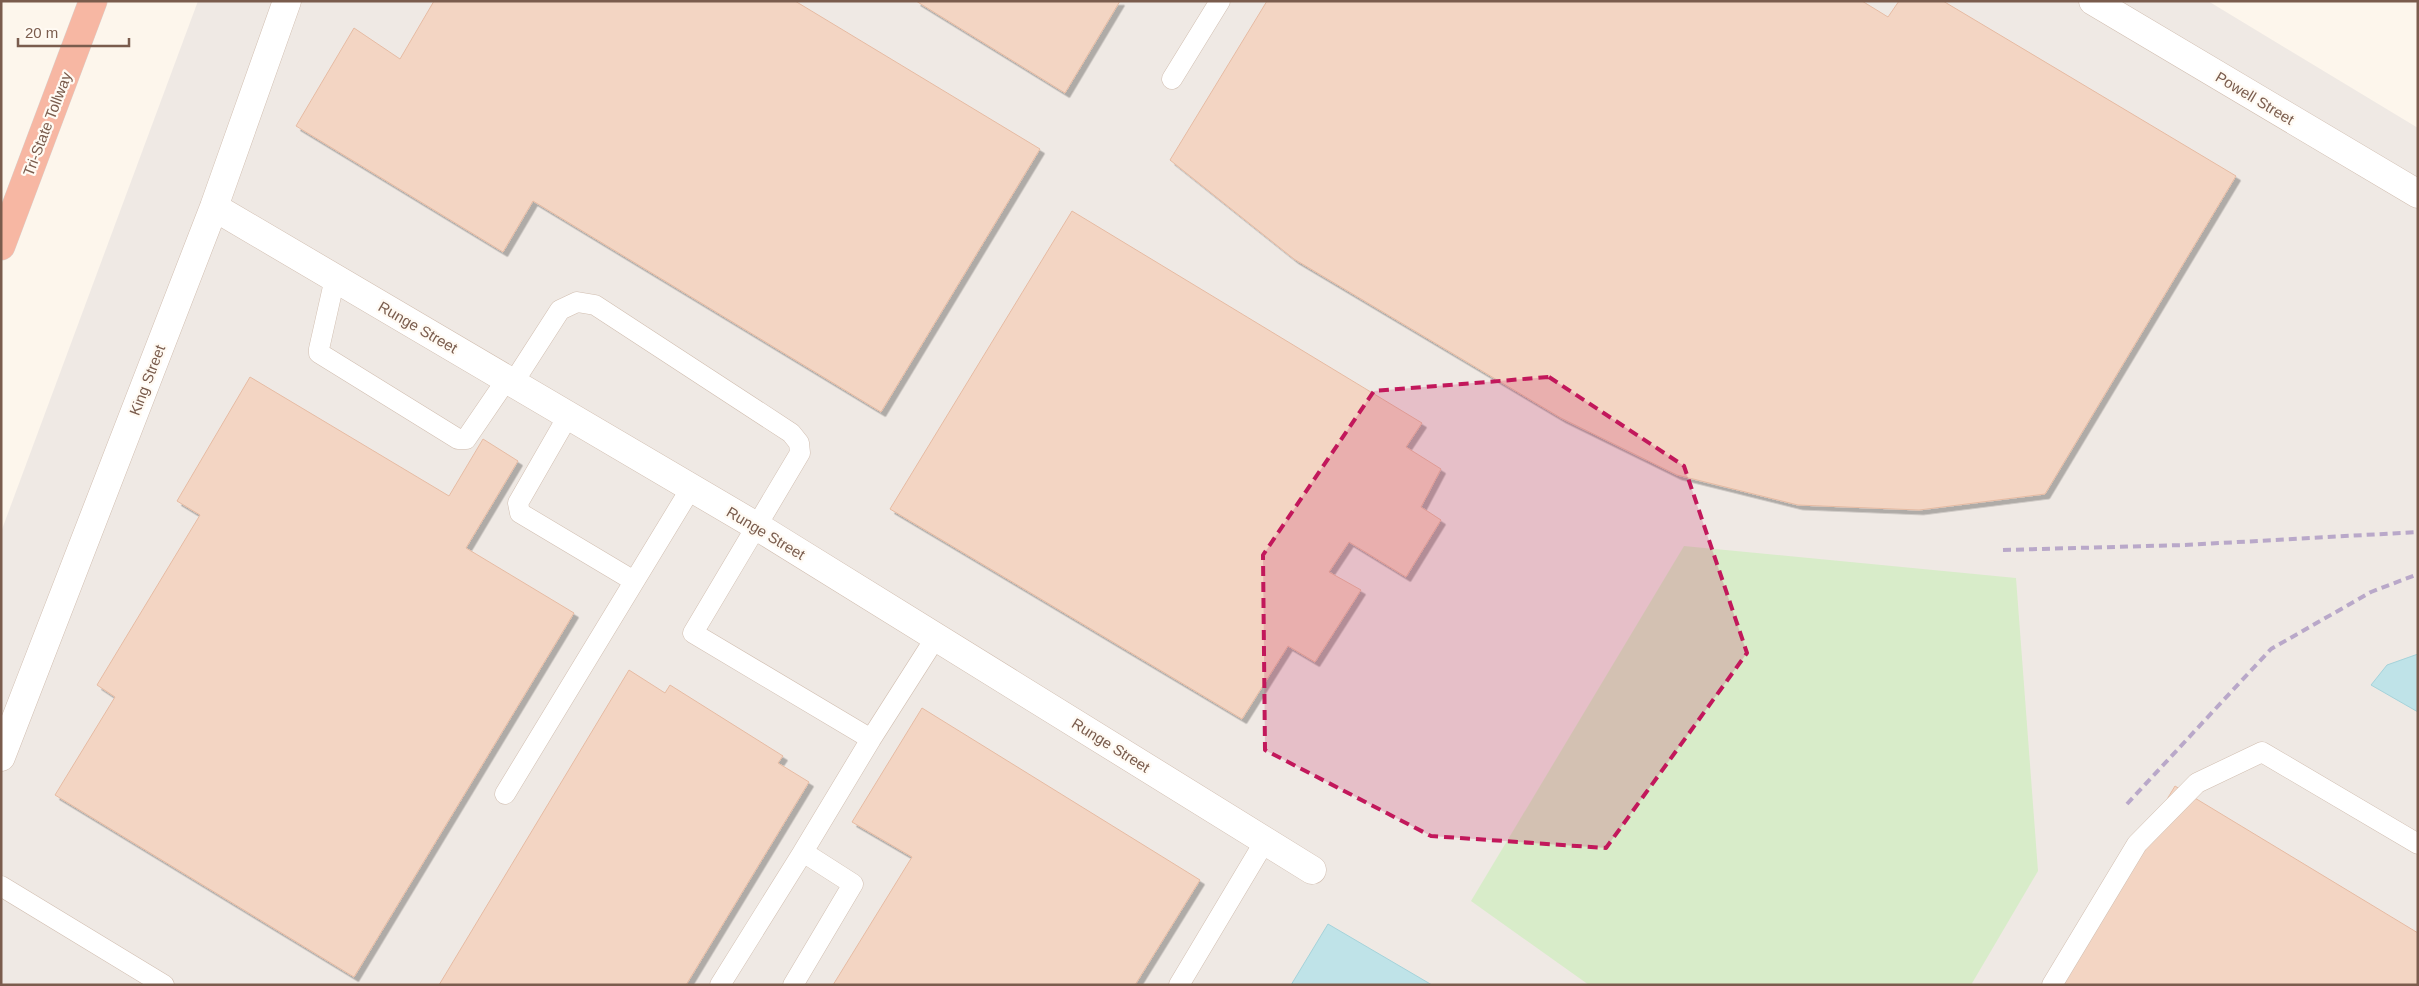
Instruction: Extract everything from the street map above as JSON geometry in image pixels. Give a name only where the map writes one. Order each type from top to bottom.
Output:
[{"type":"highway","name":"Tri-State Tollway","points":[[1,246],[93,1]]},
{"type":"street","name":"King Street","points":[[1,757],[214,207],[287,1]]},
{"type":"street","name":"Powell Street","points":[[2093,1],[2418,194]]},
{"type":"street","name":"Runge Street","points":[[214,207],[755,526],[1312,870]]},
{"type":"lane","points":[[1172,79],[1220,1]]},
{"type":"lane","points":[[335,278],[319,349],[320,353],[458,439],[466,439],[560,310],[577,302],[595,305],[791,433],[798,444],[800,453],[693,633],[871,739]]},
{"type":"lane","points":[[568,416],[518,503],[520,513],[634,581]]},
{"type":"lane","points":[[505,794],[691,488]]},
{"type":"lane","points":[[720,985],[936,637]]},
{"type":"lane","points":[[2052,985],[2137,844],[2197,783],[2262,752],[2418,844]]},
{"type":"lane","points":[[1179,985],[1265,841]]},
{"type":"lane","points":[[792,985],[853,884],[802,852]]},
{"type":"lane","points":[[1,886],[164,985]]},
{"type":"highlighted area","points":[[1549,377],[1684,466],[1747,653],[1606,848],[1431,836],[1265,750],[1263,555],[1374,391]]},
{"type":"shaded area","points":[[198,1],[2208,1],[2418,128],[2418,985],[1,985],[1,532]]},
{"type":"green space","points":[[1684,546],[2016,578],[2038,871],[1971,985],[1589,985],[1471,901]]},
{"type":"water","points":[[2418,654],[2418,712],[2371,685],[2387,665]]},
{"type":"water","points":[[1328,924],[1432,985],[1291,985]]},
{"type":"building","points":[[434,1],[795,1],[1040,149],[881,412],[533,201],[503,252],[296,126],[354,28],[400,59]]},
{"type":"building","points":[[916,1],[1120,1],[1065,93]]},
{"type":"building","points":[[1267,1],[1862,1],[1888,17],[1899,1],[1943,1],[2236,176],[2045,494],[1919,510],[1798,505],[1677,475],[1561,418],[1294,259],[1170,160]]},
{"type":"building","points":[[1072,211],[1422,423],[1406,447],[1441,469],[1421,507],[1441,520],[1406,577],[1349,542],[1329,572],[1361,590],[1315,662],[1288,646],[1242,719],[890,509]]},
{"type":"building","points":[[250,377],[449,496],[483,439],[518,461],[466,548],[574,613],[354,977],[55,795],[115,697],[97,685],[200,515],[177,501]]},
{"type":"building","points":[[629,670],[665,693],[670,685],[783,756],[778,763],[809,782],[686,985],[439,985]]},
{"type":"building","points":[[922,708],[1200,880],[1135,985],[833,985],[912,857],[852,822]]},
{"type":"building","points":[[2175,786],[2418,933],[2418,985],[2055,985]]},
{"type":"railway","points":[[2003,550],[2185,545],[2418,532]]},
{"type":"railway","points":[[2127,804],[2271,649],[2371,592],[2418,574]]}]
